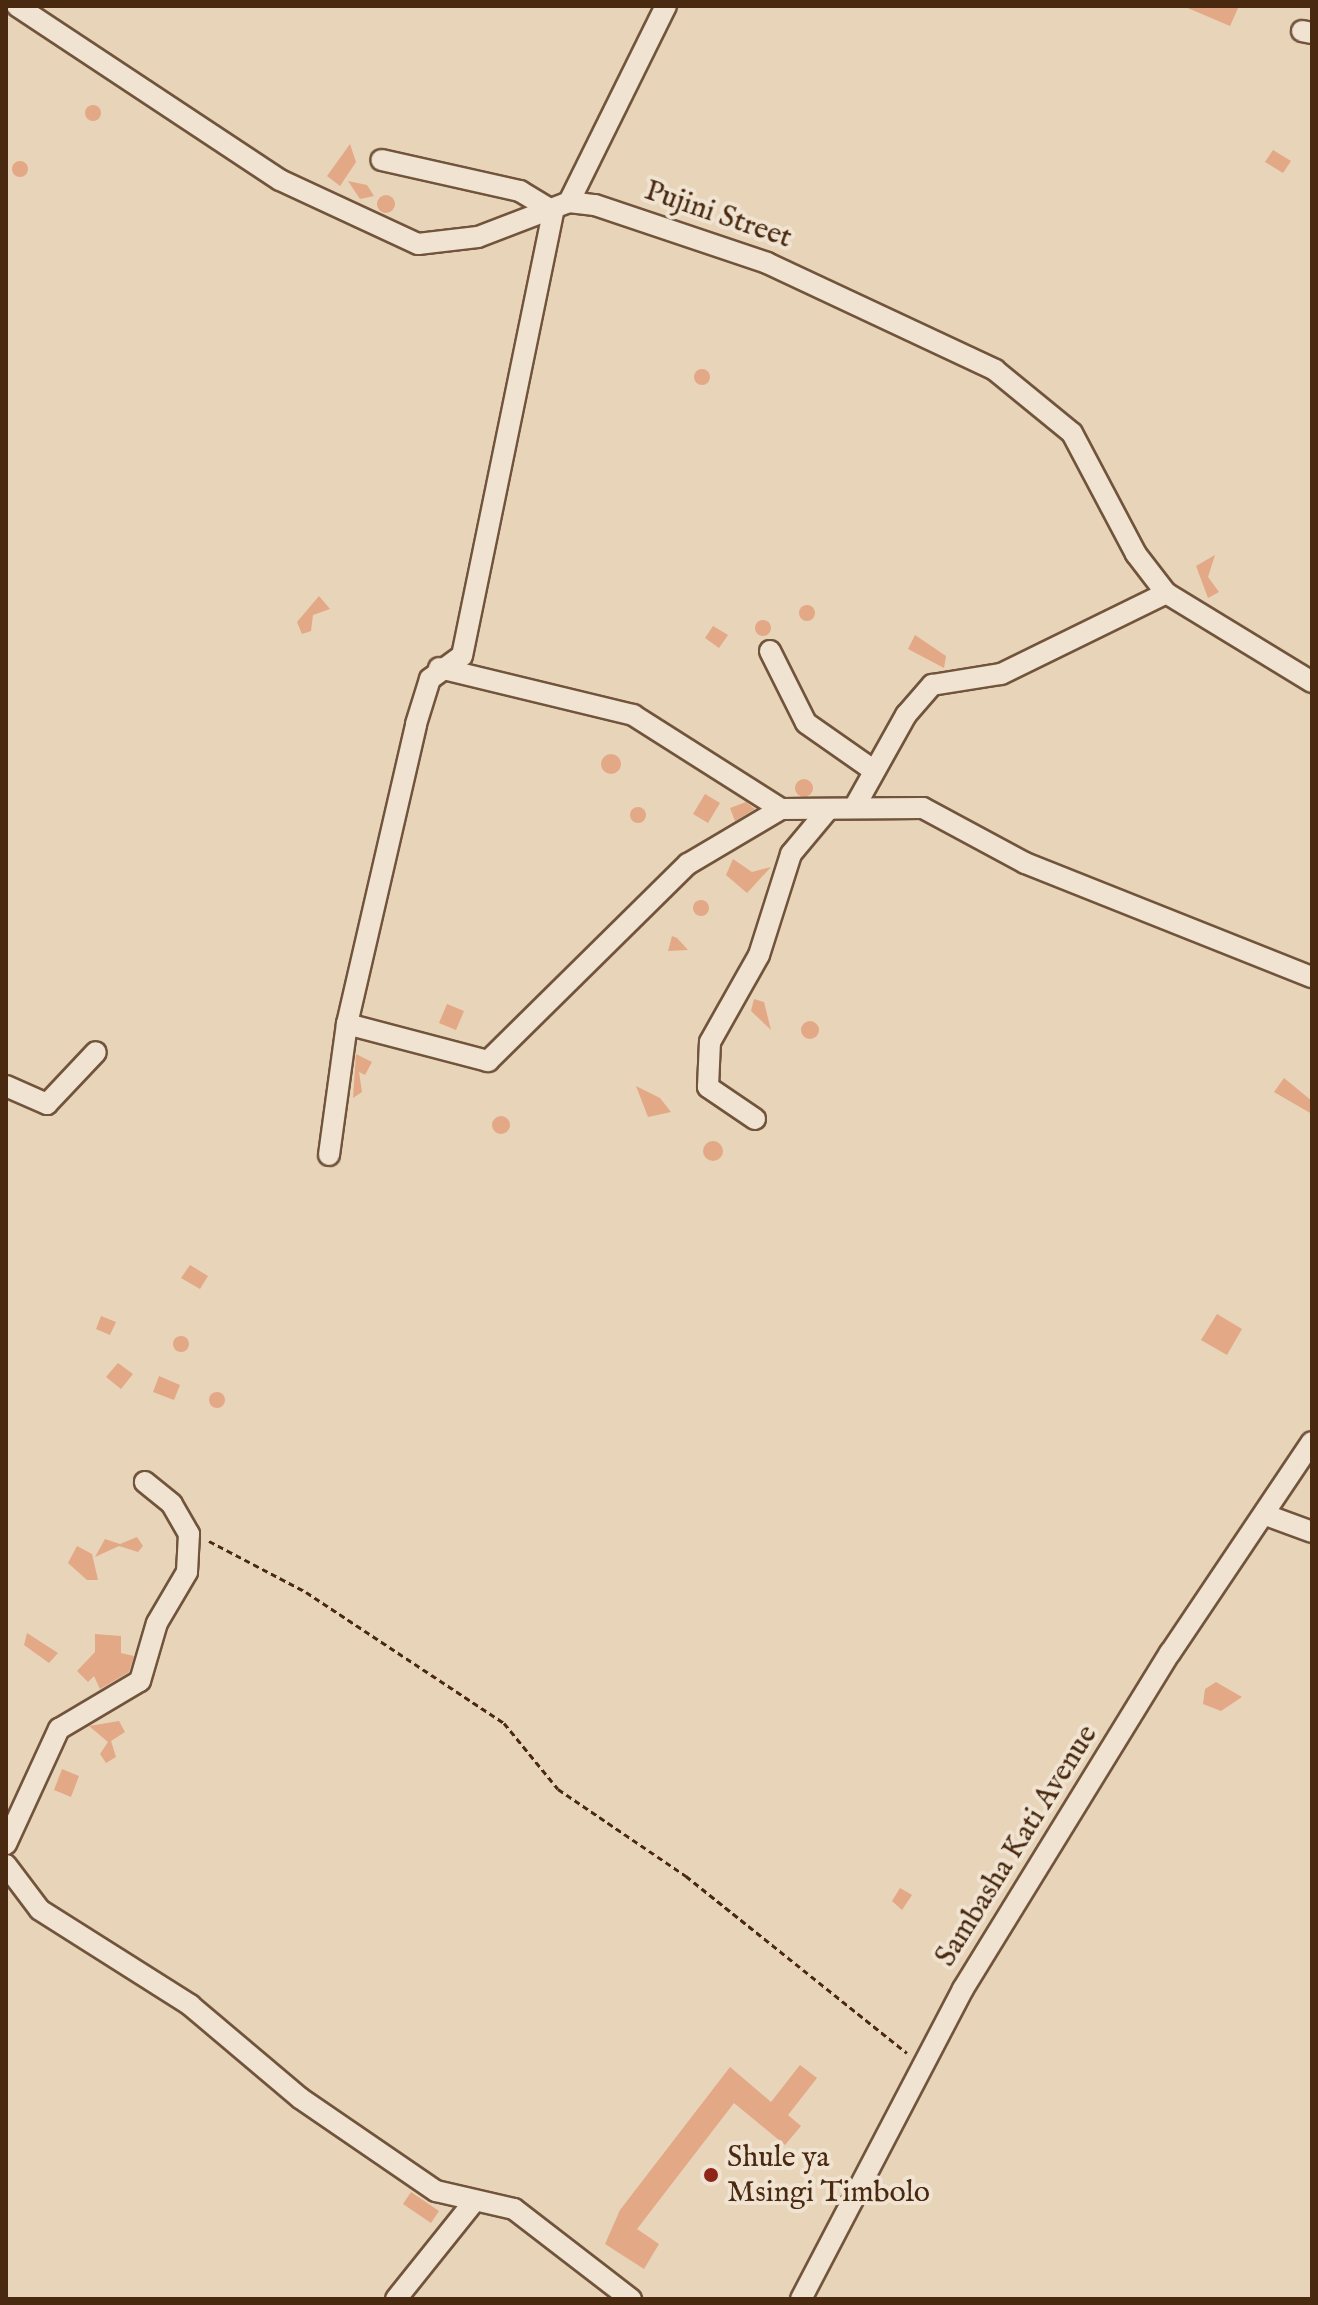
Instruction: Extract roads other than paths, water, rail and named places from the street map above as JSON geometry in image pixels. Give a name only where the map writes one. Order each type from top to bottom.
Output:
[{"type":"street","points":[[17,6],[280,180],[383,230],[443,245],[561,207]]},
{"type":"street","points":[[329,1155],[347,1024],[423,698],[439,668],[462,656],[561,207],[666,6]]},
{"type":"street","name":"Pujini Street","points":[[381,160],[520,191],[561,207],[767,263],[995,370],[1072,433],[1136,554],[1166,593],[1312,682]]},
{"type":"street","points":[[854,808],[873,770],[932,685],[1001,674],[1166,593]]},
{"type":"street","points":[[770,651],[806,723],[873,770]]},
{"type":"street","points":[[439,668],[633,715],[781,809],[826,812],[854,808],[923,808],[1025,863],[1312,977]]},
{"type":"street","points":[[347,1024],[488,1061],[688,864],[781,809]]},
{"type":"street","points":[[755,1119],[708,1087],[710,1042],[759,955],[791,854],[826,812]]},
{"type":"street","points":[[6,1086],[47,1104],[96,1052]]},
{"type":"street","name":"Sambasha Kati Avenue","points":[[801,2299],[923,2064],[1170,1653],[1266,1515],[1312,1442]]},
{"type":"street","points":[[6,1844],[59,1729],[140,1681],[157,1623],[187,1572],[189,1534],[172,1504],[145,1482]]},
{"type":"street","points":[[1266,1515],[1312,1532]]},
{"type":"street","points":[[6,1865],[22,1892],[58,1924],[190,2005],[300,2098],[436,2191],[473,2203],[489,2199],[514,2209],[631,2299]]},
{"type":"street","points":[[396,2299],[473,2203]]},
{"type":"place","name":"Shule ya Msingi Timbolo","points":[[711,2175]]}]
